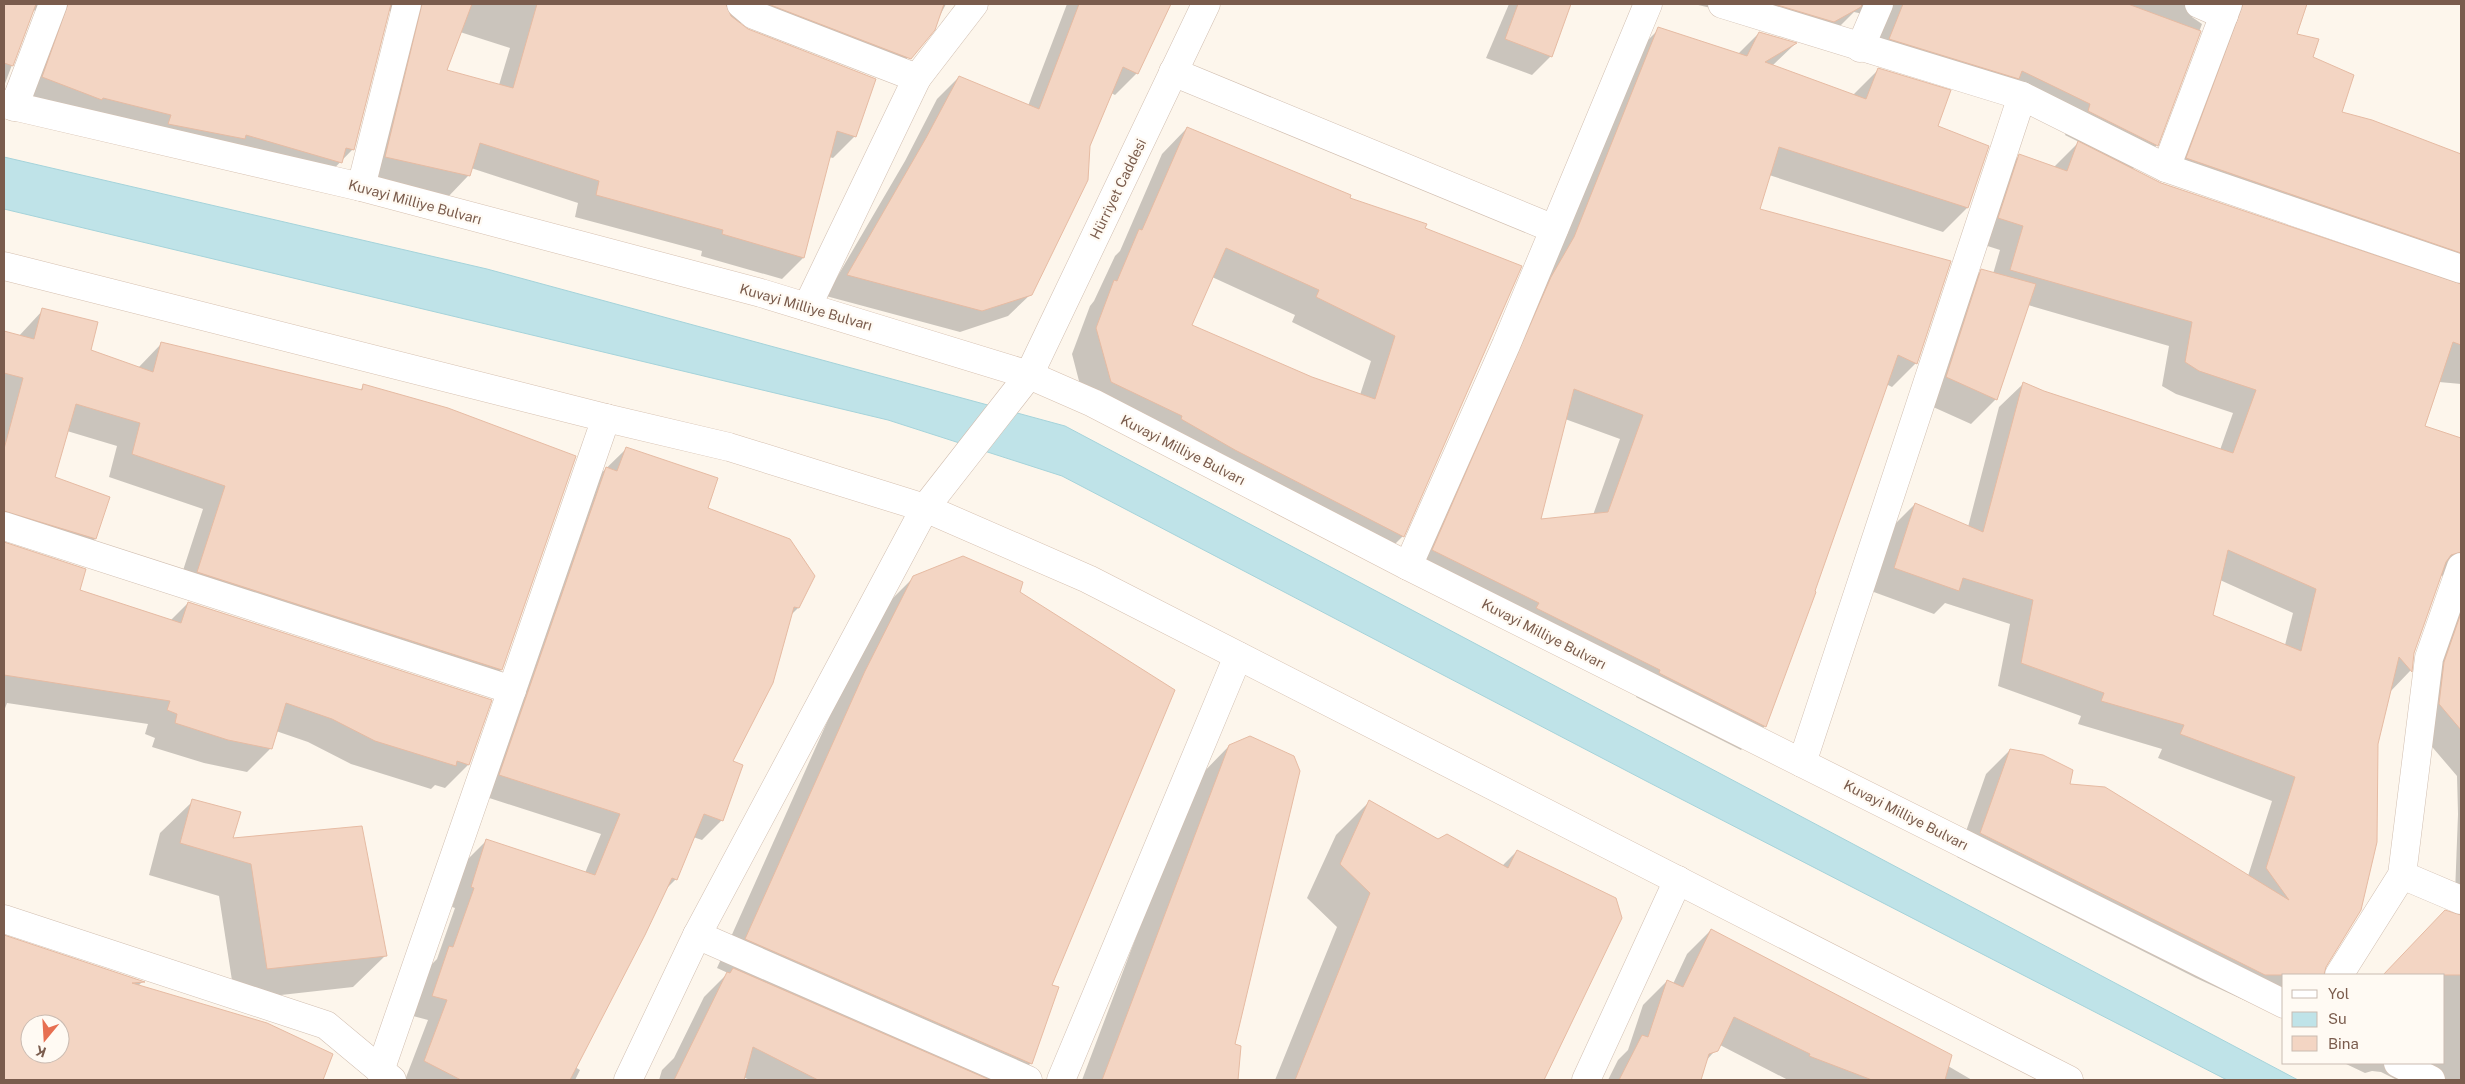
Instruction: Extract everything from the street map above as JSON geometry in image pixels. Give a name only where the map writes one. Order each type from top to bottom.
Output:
[{"type":"street","points":[[9,105],[53,4]]},
{"type":"street","points":[[361,187],[406,4]]},
{"type":"street","points":[[740,4],[754,15],[918,78]]},
{"type":"street","points":[[807,307],[918,78],[974,4]]},
{"type":"street","name":"Hürriyet Caddesi","points":[[628,1080],[697,935],[925,508],[1029,375],[1206,4]]},
{"type":"street","points":[[1408,566],[1506,345],[1648,4]]},
{"type":"street","points":[[1722,4],[1860,48],[2022,96],[2166,168],[2461,269]]},
{"type":"street","points":[[1860,48],[1879,4]]},
{"type":"street","points":[[2166,168],[2226,9],[2199,4]]},
{"type":"street","points":[[1173,72],[1554,229]]},
{"type":"street","points":[[1802,763],[2022,96]]},
{"type":"street","name":"Kuvayi Milliye Bulvarı","points":[[9,105],[361,187],[807,307],[1029,375],[1093,403],[1408,566],[2282,1003]]},
{"type":"street","points":[[4,266],[606,418],[729,447],[925,508],[1088,579],[2070,1080]]},
{"type":"street","points":[[4,920],[326,1025],[386,1076],[512,690],[606,418]]},
{"type":"street","points":[[4,526],[512,690]]},
{"type":"street","points":[[2340,974],[2402,875],[2429,658],[2458,585]]},
{"type":"street","points":[[1061,1080],[1238,656]]},
{"type":"street","points":[[2402,875],[2461,900]]},
{"type":"street","points":[[1586,1080],[1678,880]]},
{"type":"street","points":[[697,935],[1028,1080]]},
{"type":"street","points":[[2400,1064],[2432,1080]]},
{"type":"water","points":[[4,157],[487,269],[1065,426],[2298,1080],[2227,1080],[1648,782],[1062,476],[888,420],[4,209]]},
{"type":"building","points":[[4,4],[36,4],[13,66],[4,63]]},
{"type":"building","points":[[68,4],[391,4],[354,150],[346,148],[342,163],[246,135],[245,139],[168,124],[171,115],[103,98],[102,100],[42,77]]},
{"type":"building","points":[[422,4],[472,4],[447,70],[513,88],[537,4],[726,4],[731,16],[748,29],[876,79],[856,137],[837,131],[804,258],[722,234],[723,230],[596,195],[599,181],[480,143],[470,176],[385,157]]},
{"type":"building","points":[[768,4],[944,4],[935,30],[911,59]]},
{"type":"building","points":[[1079,4],[1171,4],[1138,74],[1123,67],[1090,146],[1088,180],[1032,295],[982,311],[847,275],[926,138],[959,76],[1039,109]]},
{"type":"building","points":[[1518,4],[1571,4],[1552,57],[1505,39]]},
{"type":"building","points":[[1774,4],[1862,4],[1861,7],[1834,22]]},
{"type":"building","points":[[1903,4],[2128,4],[2201,31],[2158,146],[2088,111],[2090,104],[2022,71],[2019,79],[1889,39]]},
{"type":"building","points":[[2243,4],[2307,4],[2297,34],[2319,39],[2313,57],[2354,75],[2342,112],[2372,120],[2461,154],[2461,253],[2186,158]]},
{"type":"building","points":[[1658,27],[1747,56],[1759,32],[1797,43],[1765,62],[1866,99],[1878,68],[1951,90],[1938,126],[1989,146],[1968,208],[1779,147],[1760,209],[1951,261],[1917,364],[1898,355],[1816,592],[1766,727],[1659,673],[1660,670],[1536,608],[1539,603],[1432,550],[1551,277],[1574,237]],"holes":[[[1574,389],[1643,415],[1608,512],[1541,519]]]},
{"type":"building","points":[[1187,127],[1351,195],[1350,198],[1427,224],[1425,228],[1522,266],[1404,537],[1235,450],[1181,419],[1182,416],[1111,382],[1096,328],[1114,280],[1117,281],[1139,229],[1142,230]],"holes":[[[1226,248],[1319,290],[1316,297],[1395,336],[1375,399],[1312,377],[1192,325]]]},
{"type":"building","points":[[2078,141],[2161,183],[2461,284],[2461,345],[2453,342],[2425,426],[2461,438],[2461,552],[2451,555],[2446,562],[2414,653],[2412,672],[2399,657],[2378,744],[2377,842],[2361,910],[2326,967],[2324,974],[2265,975],[1980,833],[2010,749],[2043,755],[2073,770],[2070,784],[2105,787],[2289,900],[2266,868],[2295,777],[2180,734],[2184,725],[2101,701],[2104,693],[2021,663],[2033,600],[1963,578],[1959,591],[1894,568],[1915,503],[1983,532],[2023,382],[2044,391],[2233,453],[2256,390],[2199,371],[2185,362],[2192,322],[2010,270],[2023,226],[1998,218],[2019,154],[2067,171]],"holes":[[[2228,550],[2316,589],[2301,651],[2213,615]]]},
{"type":"building","points":[[1981,269],[2036,284],[1997,400],[1946,377]]},
{"type":"building","points":[[42,308],[98,322],[91,350],[153,372],[161,342],[362,390],[363,384],[448,408],[576,456],[502,670],[197,572],[225,486],[132,454],[140,423],[76,404],[55,477],[110,497],[96,539],[4,511],[4,449],[23,378],[4,373],[4,331],[34,339]]},
{"type":"building","points":[[626,447],[718,478],[708,508],[790,539],[815,576],[799,608],[794,607],[773,683],[733,761],[743,765],[723,821],[704,814],[677,880],[672,878],[645,935],[570,1080],[461,1080],[424,1061],[447,1000],[432,996],[449,946],[453,947],[474,888],[471,887],[486,839],[595,875],[620,814],[499,775],[606,467],[617,471]]},
{"type":"building","points":[[4,542],[86,569],[80,590],[181,623],[188,602],[492,700],[469,765],[457,761],[456,766],[375,741],[332,719],[286,703],[272,749],[228,740],[175,723],[177,714],[167,710],[170,701],[4,675]]},
{"type":"building","points":[[963,556],[1023,582],[1020,592],[1175,690],[1052,985],[1059,987],[1032,1064],[745,939],[865,671],[913,576]]},
{"type":"building","points":[[2461,613],[2461,730],[2439,704],[2444,662]]},
{"type":"building","points":[[1250,736],[1294,756],[1300,771],[1235,1044],[1241,1046],[1238,1080],[1102,1080],[1229,745]]},
{"type":"building","points":[[192,799],[241,812],[233,838],[362,826],[387,956],[267,969],[251,864],[180,843]]},
{"type":"building","points":[[1369,800],[1438,839],[1447,834],[1508,868],[1517,850],[1616,898],[1622,918],[1544,1080],[1295,1080],[1370,893],[1340,864]]},
{"type":"building","points":[[2445,910],[2461,915],[2461,975],[2384,974]]},
{"type":"building","points":[[1711,929],[1952,1055],[1945,1080],[1872,1080],[1809,1056],[1810,1054],[1734,1017],[1718,1051],[1709,1054],[1701,1080],[1619,1080],[1642,1035],[1648,1037],[1667,980],[1683,987]]},
{"type":"building","points":[[4,935],[145,982],[132,983],[267,1023],[333,1054],[323,1080],[4,1080]]},
{"type":"building","points":[[733,968],[990,1080],[818,1080],[753,1047],[744,1080],[674,1080],[727,972],[730,973]]}]
